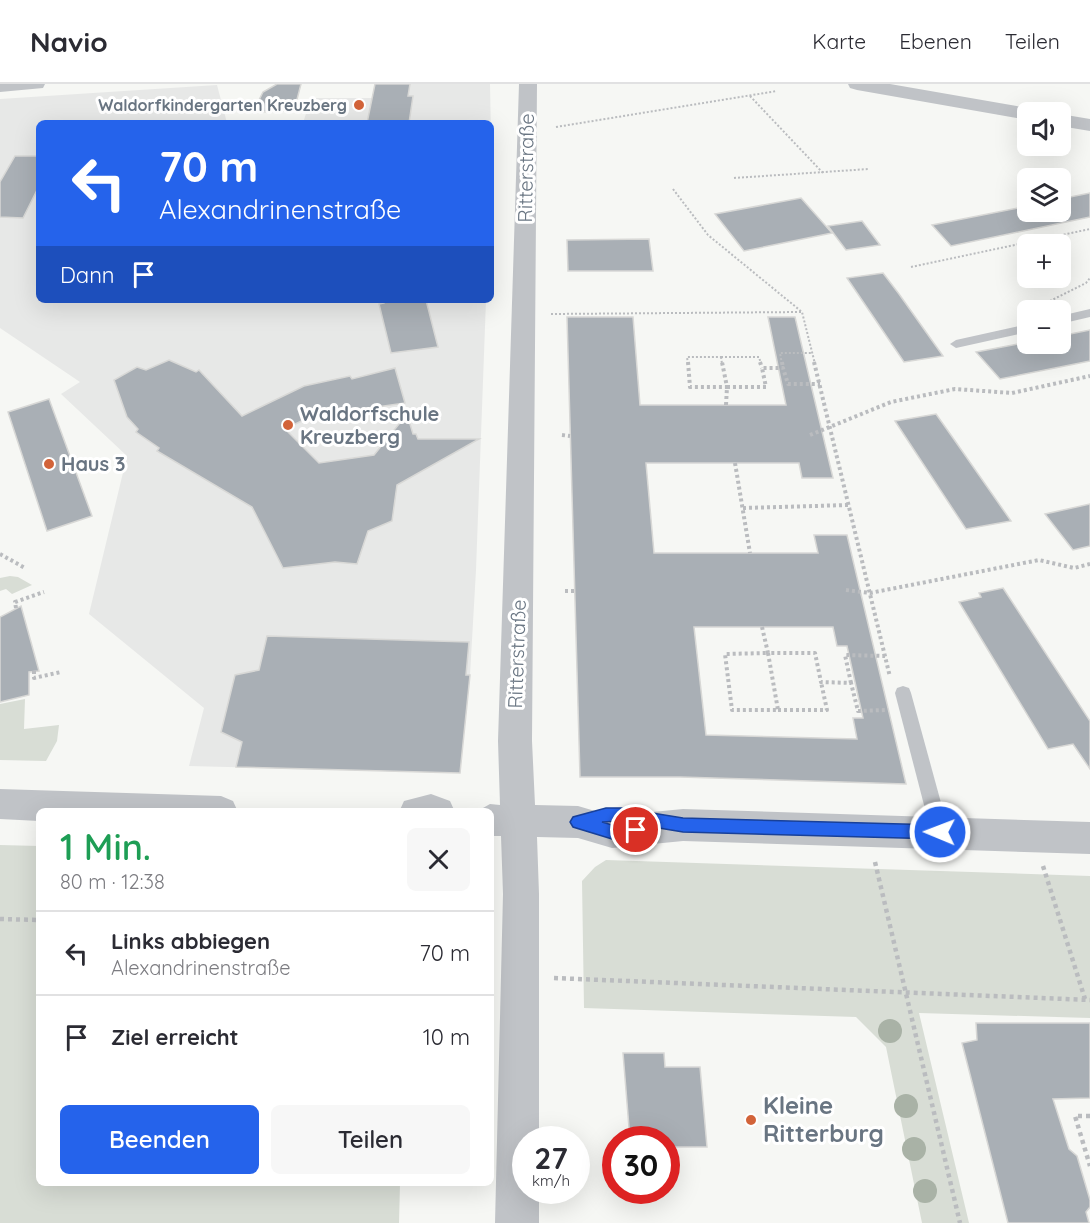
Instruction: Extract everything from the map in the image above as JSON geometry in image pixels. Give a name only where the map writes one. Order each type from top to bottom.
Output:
[{"type":"street","points":[[0,86],[36,84]]},
{"type":"street","name":"Ritterstraße","points":[[517,1223],[520,894],[504,820],[515,741],[528,84]]},
{"type":"street","points":[[856,84],[1017,112]]},
{"type":"street","points":[[1071,122],[1090,125]]},
{"type":"street","points":[[0,804],[110,808]]},
{"type":"street","points":[[504,820],[578,822],[612,832],[683,825],[1090,838]]},
{"type":"lane","points":[[1071,317],[1090,313]]},
{"type":"lane","points":[[956,344],[1017,330]]},
{"type":"lane","points":[[898,691],[940,832]]},
{"type":"path","points":[[556,127],[777,91]]},
{"type":"path","points":[[750,95],[824,174]]},
{"type":"path","points":[[734,178],[824,174],[869,169]]},
{"type":"path","points":[[673,189],[708,235],[802,312],[885,656],[898,691]]},
{"type":"path","points":[[911,267],[1090,229]]},
{"type":"path","points":[[1052,300],[1086,283],[1090,278]]},
{"type":"path","points":[[522,314],[802,312]]},
{"type":"path","points":[[812,353],[780,352],[788,384],[820,384]]},
{"type":"path","points":[[687,357],[759,357],[762,368],[766,387],[690,387],[687,357]]},
{"type":"path","points":[[721,357],[727,387],[726,405]]},
{"type":"path","points":[[762,368],[783,368]]},
{"type":"path","points":[[810,435],[829,425],[891,402],[955,389],[1012,393],[1090,376]]},
{"type":"path","points":[[562,435],[570,435]]},
{"type":"path","points":[[735,463],[750,553]]},
{"type":"path","points":[[743,508],[849,506]]},
{"type":"path","points":[[0,554],[25,568]]},
{"type":"path","points":[[846,590],[870,592],[1040,560],[1074,568],[1090,564]]},
{"type":"path","points":[[565,591],[574,591]]},
{"type":"path","points":[[16,608],[15,603],[44,592]]},
{"type":"path","points":[[762,627],[778,710]]},
{"type":"path","points":[[768,653],[814,653],[827,710],[732,710],[725,654],[768,653]]},
{"type":"path","points":[[885,656],[845,655],[858,711],[888,710]]},
{"type":"path","points":[[34,671],[34,678],[61,672]]},
{"type":"path","points":[[821,681],[851,683]]},
{"type":"path","points":[[875,861],[960,1223]]},
{"type":"path","points":[[519,976],[1088,1000],[1043,866]]},
{"type":"path","points":[[0,919],[36,920]]},
{"type":"path","points":[[1090,1116],[1075,1116],[1090,1166]]},
{"type":"shaded area","points":[[375,84],[490,84],[491,120],[304,120],[311,98],[372,98]]},
{"type":"shaded area","name":"Waldorfschule Kreuzberg","points":[[217,85],[226,120],[36,120],[36,303],[486,303],[476,570],[470,675],[460,773],[189,766],[204,708],[89,614],[127,456],[61,394],[80,382],[0,328],[0,99]]},
{"type":"shaded area","points":[[18,577],[32,585],[12,594],[6,589],[0,591],[0,578]]},
{"type":"shaded area","points":[[25,699],[24,729],[59,725],[57,741],[46,761],[0,760],[0,704]]},
{"type":"shaded area","points":[[0,845],[36,846],[36,1186],[400,1186],[399,1223],[0,1223]]},
{"type":"shaded area","points":[[606,860],[1090,876],[1090,1018],[919,1013],[969,1223],[922,1223],[886,1047],[856,1017],[584,1008],[582,881],[595,867]]},
{"type":"building","points":[[277,84],[301,84],[294,111],[253,112],[263,92]]},
{"type":"building","points":[[375,84],[410,84],[408,96],[413,96],[409,120],[368,120]]},
{"type":"building","points":[[15,156],[36,156],[36,192],[23,218],[0,217],[0,182]]},
{"type":"building","points":[[1090,193],[1090,217],[1071,221],[1071,197]]},
{"type":"building","points":[[801,198],[832,233],[744,251],[715,214]]},
{"type":"building","points":[[1017,208],[1017,222],[1066,222],[951,246],[932,225]]},
{"type":"building","points":[[862,221],[880,245],[846,250],[828,226]]},
{"type":"building","points":[[649,239],[653,271],[568,271],[567,240]]},
{"type":"building","points":[[883,273],[943,356],[904,362],[847,278]]},
{"type":"building","points":[[427,303],[438,347],[391,353],[379,304]]},
{"type":"building","points":[[567,317],[633,317],[640,405],[786,405],[768,317],[795,317],[833,478],[802,478],[799,463],[646,463],[654,553],[818,553],[814,535],[847,535],[906,784],[680,777],[580,777]],"holes":[[[694,627],[833,627],[837,646],[847,646],[863,718],[853,718],[857,739],[706,735]]]},
{"type":"building","points":[[1090,330],[1090,361],[1000,379],[976,352],[1017,344],[1017,354],[1071,354],[1071,334]]},
{"type":"building","points":[[169,360],[196,372],[199,370],[242,416],[304,386],[350,376],[352,379],[395,368],[405,403],[342,412],[332,406],[285,429],[319,463],[374,455],[407,414],[413,434],[416,434],[418,439],[479,439],[397,485],[392,521],[368,531],[357,564],[335,562],[283,568],[252,507],[157,451],[159,448],[136,432],[138,429],[127,417],[114,380],[137,367],[146,370]]},
{"type":"building","name":"Haus 3","points":[[49,399],[92,516],[47,531],[8,412]]},
{"type":"building","points":[[936,414],[1011,521],[966,529],[895,421]]},
{"type":"building","points":[[1090,504],[1090,546],[1073,550],[1045,514]]},
{"type":"building","points":[[1003,588],[1090,721],[1090,769],[1073,744],[1048,749],[959,602],[981,597],[979,593]]},
{"type":"building","points":[[21,606],[39,671],[29,672],[29,695],[0,702],[0,617]]},
{"type":"building","points":[[267,636],[469,642],[466,675],[470,675],[460,773],[236,767],[242,742],[221,732],[235,675],[259,670]]},
{"type":"building","points":[[976,1023],[1090,1023],[1090,1098],[1053,1099],[1069,1149],[1077,1156],[1090,1200],[1090,1207],[1086,1212],[1089,1223],[1008,1223],[962,1043],[977,1040]]},
{"type":"building","points":[[623,1053],[664,1053],[665,1067],[700,1067],[707,1147],[680,1147],[680,1126],[629,1126]]},
{"type":"place","name":"Waldorfkindergarten Kreuzberg","points":[[359,105]]},
{"type":"place","name":"Waldorfschule Kreuzberg","points":[[288,425]]},
{"type":"place","name":"Haus 3","points":[[49,464]]},
{"type":"place","name":"Kleine Ritterburg","points":[[751,1120]]},
{"type":"route","points":[[636,830],[612,832],[578,822],[606,815],[621,815],[683,825],[940,832]]}]
